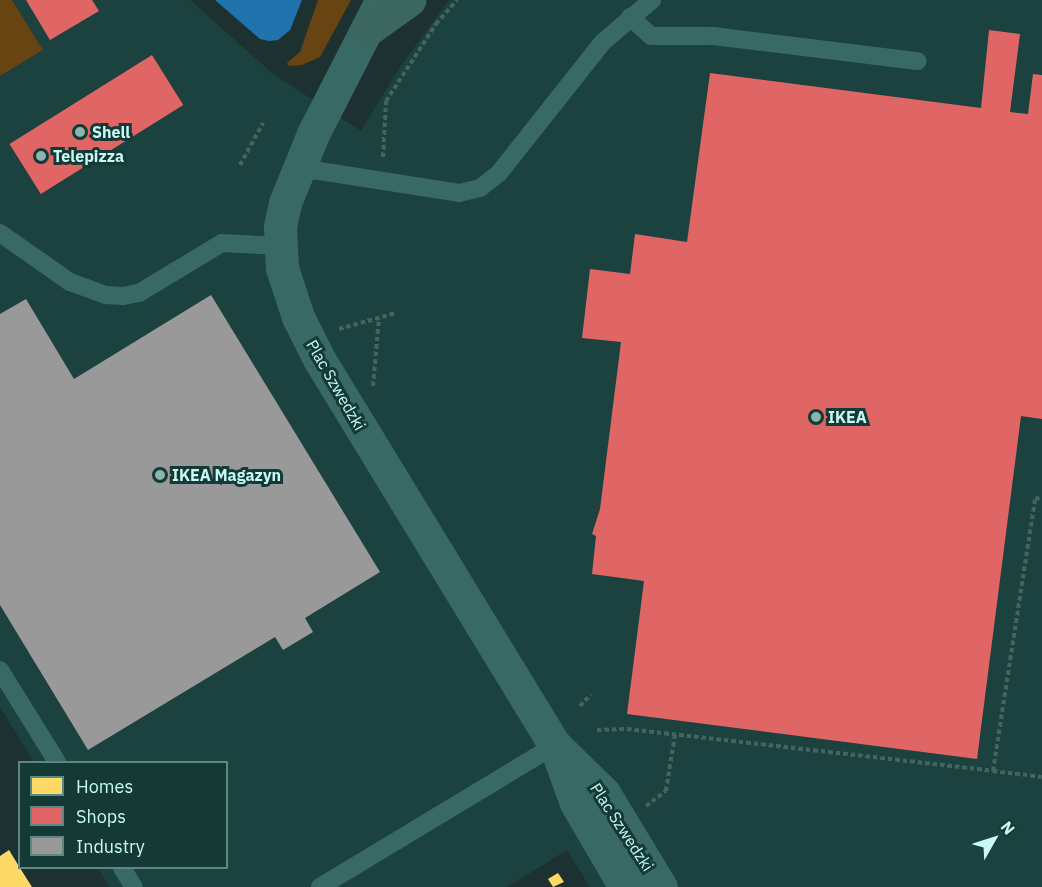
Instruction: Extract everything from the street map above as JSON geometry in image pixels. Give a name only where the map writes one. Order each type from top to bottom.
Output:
[{"type":"main road","points":[[367,30],[409,0]]},
{"type":"street","name":"Plac Szwedzki","points":[[382,0],[285,203],[280,246],[290,297],[319,359],[555,745],[576,803],[625,887]]},
{"type":"street","name":"Plac Szwedzki","points":[[555,745],[604,793],[661,887]]},
{"type":"lane","points":[[300,168],[459,193],[480,188],[499,173],[603,42],[652,0]]},
{"type":"lane","points":[[630,17],[651,36],[713,36],[917,61]]},
{"type":"lane","points":[[0,233],[70,282],[105,295],[123,296],[139,293],[222,243],[280,246]]},
{"type":"lane","points":[[0,670],[56,761]]},
{"type":"lane","points":[[320,887],[555,745]]},
{"type":"lane","points":[[123,869],[134,887]]},
{"type":"path","points":[[382,163],[386,101],[436,24],[457,0]]},
{"type":"path","points":[[240,165],[263,123]]},
{"type":"path","points":[[337,330],[396,313]]},
{"type":"path","points":[[370,392],[379,318]]},
{"type":"path","points":[[993,771],[1035,499],[1042,497]]},
{"type":"path","points":[[580,706],[591,694]]},
{"type":"path","points":[[597,730],[627,729],[675,734],[1042,777]]},
{"type":"path","points":[[638,810],[666,791],[675,734]]},
{"type":"shaded area","points":[[0,0],[12,0],[43,50],[0,76]]},
{"type":"shaded area","points":[[12,0],[190,0],[273,74],[361,131],[398,70],[449,0],[1042,0],[1042,887],[590,887],[567,850],[507,887],[110,887],[99,869],[228,869],[228,761],[33,761],[0,707],[0,76],[43,50]]},
{"type":"shaded area","points":[[318,0],[351,0],[320,57],[302,65],[289,66],[287,63],[300,52]]},
{"type":"water","points":[[215,0],[302,0],[290,30],[278,40],[269,41],[260,39]]},
{"type":"building: Homes","points":[[9,850],[18,864],[18,869],[21,869],[32,887],[0,887],[0,856]]},
{"type":"building: Homes","points":[[558,873],[564,882],[553,887],[548,879]]},
{"type":"building: Shops","points":[[26,0],[92,0],[99,11],[50,40]]},
{"type":"building: Shops","name":"IKEA","points":[[989,30],[1020,34],[1010,112],[1028,114],[1033,74],[1042,75],[1042,419],[1021,416],[977,759],[627,714],[644,581],[592,574],[596,536],[592,534],[600,509],[621,342],[582,338],[590,269],[630,274],[635,234],[687,242],[710,73],[981,108]]},
{"type":"building: Shops","points":[[152,55],[183,105],[41,194],[10,144]]},
{"type":"building: Industry","name":"IKEA Magazyn","points":[[211,295],[380,572],[305,618],[313,632],[283,650],[275,637],[88,750],[0,605],[0,314],[26,299],[74,379]]},
{"type":"place","name":"Shell","points":[[80,132]]},
{"type":"place","name":"Telepizza","points":[[41,156]]},
{"type":"place","name":"IKEA","points":[[816,417]]},
{"type":"place","name":"IKEA Magazyn","points":[[160,475]]}]
